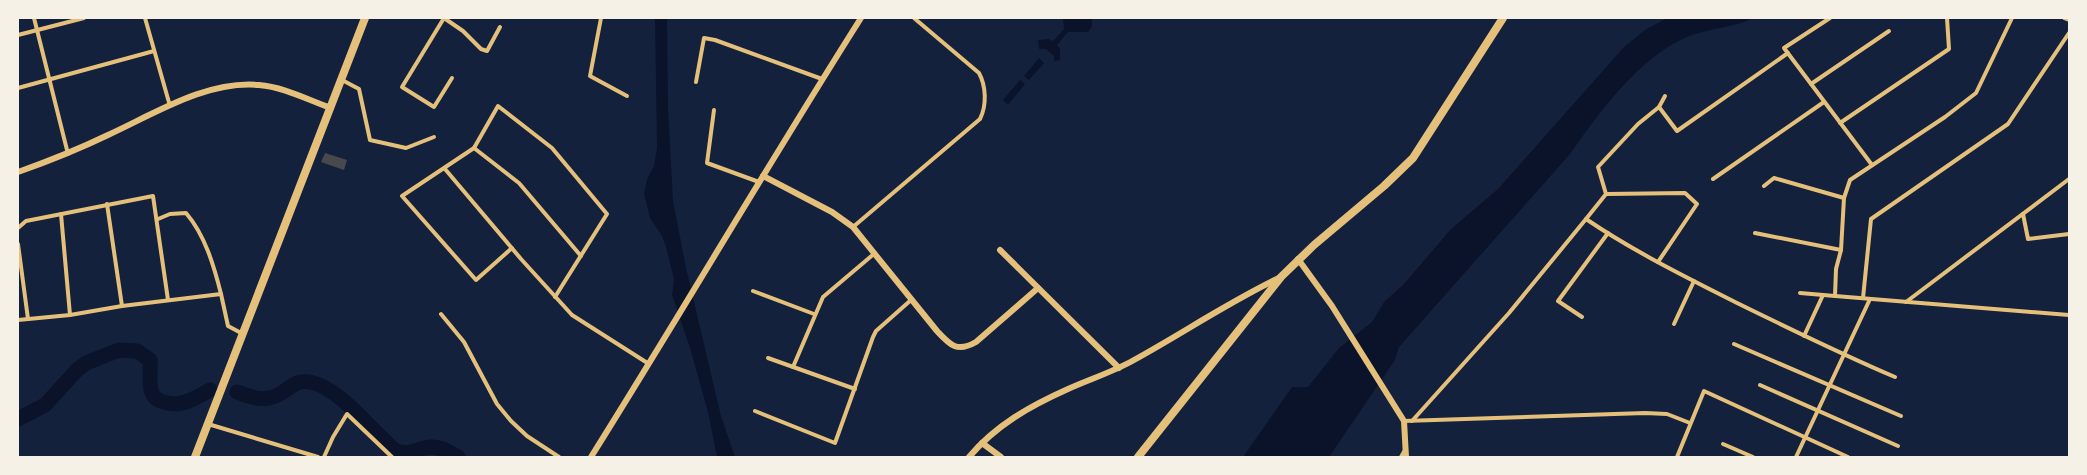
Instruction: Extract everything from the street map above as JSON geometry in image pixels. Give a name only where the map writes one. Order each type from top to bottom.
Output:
[{"type":"highway","points":[[195,457],[365,18]]},
{"type":"highway","points":[[1138,457],[1281,278],[1298,259],[1336,225],[1384,186],[1413,158],[1504,18]]},
{"type":"street","points":[[34,18],[68,154]]},
{"type":"street","points":[[18,35],[84,18]]},
{"type":"street","points":[[145,18],[170,107]]},
{"type":"street","points":[[452,78],[434,107],[402,87],[444,18],[463,31],[481,49],[487,51],[500,26]]},
{"type":"street","points":[[601,18],[590,76],[627,96]]},
{"type":"street","points":[[591,457],[675,323],[693,290],[861,18]]},
{"type":"street","points":[[853,227],[980,118],[982,114],[985,92],[984,84],[979,72],[914,18]]},
{"type":"street","points":[[1830,18],[1784,48],[1872,165]]},
{"type":"street","points":[[1840,123],[1949,49],[1947,18]]},
{"type":"street","points":[[1835,296],[1836,269],[1841,250],[1844,198],[1850,180],[1945,117],[1976,93],[2012,18]]},
{"type":"street","points":[[2064,18],[2069,20]]},
{"type":"street","points":[[1811,84],[1888,31]]},
{"type":"street","points":[[1863,298],[1871,219],[2008,124],[2069,33]]},
{"type":"street","points":[[696,82],[704,38],[715,40],[822,79]]},
{"type":"street","points":[[18,88],[154,51]]},
{"type":"street","points":[[1659,107],[1676,131],[1788,53]]},
{"type":"street","points":[[342,80],[360,89],[370,140],[406,148],[434,137]]},
{"type":"street","points":[[18,172],[68,154],[192,96],[217,87],[259,85],[277,88],[331,108]]},
{"type":"street","points":[[1606,194],[1598,167],[1638,124],[1659,107],[1666,96]]},
{"type":"street","points":[[1714,179],[1824,102]]},
{"type":"street","points":[[512,248],[476,280],[402,196],[474,148],[498,106],[552,148],[607,214],[555,297]]},
{"type":"street","points":[[714,110],[707,163],[759,182]]},
{"type":"street","points":[[474,148],[519,183],[581,256]]},
{"type":"street","points":[[444,169],[572,315],[649,364]]},
{"type":"street","points":[[763,176],[832,212],[853,227],[945,340],[960,348],[967,347],[976,342],[1038,288]]},
{"type":"street","points":[[1764,186],[1774,178],[1844,198]]},
{"type":"street","points":[[1906,302],[2069,179]]},
{"type":"street","points":[[1606,194],[1685,193],[1697,204],[1658,262]]},
{"type":"street","points":[[1412,421],[1509,313],[1606,194]]},
{"type":"street","points":[[18,228],[26,221],[153,196],[158,219],[168,300]]},
{"type":"street","points":[[107,204],[122,306]]},
{"type":"street","points":[[158,219],[170,214],[186,213],[193,222],[213,262],[228,326],[243,334]]},
{"type":"street","points":[[61,214],[70,315]]},
{"type":"street","points":[[2023,214],[2028,239],[2069,234]]},
{"type":"street","points":[[1586,219],[1658,262],[1694,281],[1843,355],[1895,377]]},
{"type":"street","points":[[1582,317],[1558,301],[1608,233]]},
{"type":"street","points":[[1755,233],[1841,250]]},
{"type":"street","points":[[18,244],[28,319]]},
{"type":"street","points":[[1000,250],[1119,368]]},
{"type":"street","points":[[793,367],[814,314],[823,297],[875,253]]},
{"type":"street","points":[[1298,259],[1332,306],[1404,421],[1406,457]]},
{"type":"street","points":[[969,457],[982,443],[1004,424],[1034,406],[1119,368],[1246,294],[1281,278]]},
{"type":"street","points":[[1674,324],[1694,281]]},
{"type":"street","points":[[753,291],[814,314]]},
{"type":"street","points":[[18,320],[70,315],[122,306],[221,294]]},
{"type":"street","points":[[1800,294],[2069,315]]},
{"type":"street","points":[[1804,336],[1823,295]]},
{"type":"street","points":[[1796,457],[1870,299]]},
{"type":"street","points":[[755,411],[835,443],[876,331],[911,300]]},
{"type":"street","points":[[441,314],[464,342],[497,404],[510,421],[527,436],[559,457]]},
{"type":"street","points":[[1734,344],[1901,416]]},
{"type":"street","points":[[768,358],[855,389]]},
{"type":"street","points":[[1760,385],[1898,446]]},
{"type":"street","points":[[1677,457],[1704,391],[1848,457]]},
{"type":"street","points":[[1404,421],[1555,418],[1645,413],[1667,414],[1690,423]]},
{"type":"street","points":[[324,457],[333,437],[347,414],[392,457]]},
{"type":"street","points":[[208,424],[318,457]]},
{"type":"street","points":[[982,443],[1001,457]]},
{"type":"street","points":[[1723,444],[1753,457]]},
{"type":"street","points":[[1401,457],[1405,450]]},
{"type":"water","points":[[655,18],[667,18],[668,108],[673,201],[686,268],[721,416],[735,457],[717,457],[708,412],[690,348],[672,295],[674,279],[666,247],[662,236],[650,218],[644,194],[647,179],[654,166],[657,148]]},
{"type":"water","points":[[1063,18],[1092,18],[1092,26],[1088,32],[1068,32],[1057,45],[1060,48],[1060,60],[1054,61],[1054,56],[1046,49],[1039,49],[1038,40],[1049,39],[1053,41],[1064,29]]},
{"type":"water","points":[[1667,18],[1754,18],[1738,24],[1695,34],[1669,46],[1637,72],[1621,88],[1607,104],[1570,154],[1399,347],[1395,360],[1329,457],[1243,457],[1292,387],[1308,387],[1339,348],[1372,322],[1384,302],[1404,284],[1451,229],[1498,189],[1624,47],[1645,30]]},
{"type":"water","points":[[1039,58],[1044,63],[1029,80],[1024,76]]},
{"type":"water","points":[[1020,80],[1025,84],[1008,105],[1003,100]]},
{"type":"building","points":[[325,153],[347,160],[344,170],[321,162]]},
{"type":"waterway","points":[[18,419],[45,405],[77,370],[86,363],[119,350],[137,351],[150,360],[151,389],[154,396],[160,401],[170,404],[182,403],[210,390]]},
{"type":"waterway","points":[[237,392],[257,398],[269,398],[275,397],[298,383],[304,381],[310,382],[330,390],[339,397],[397,451],[406,453],[437,447],[458,457]]}]
